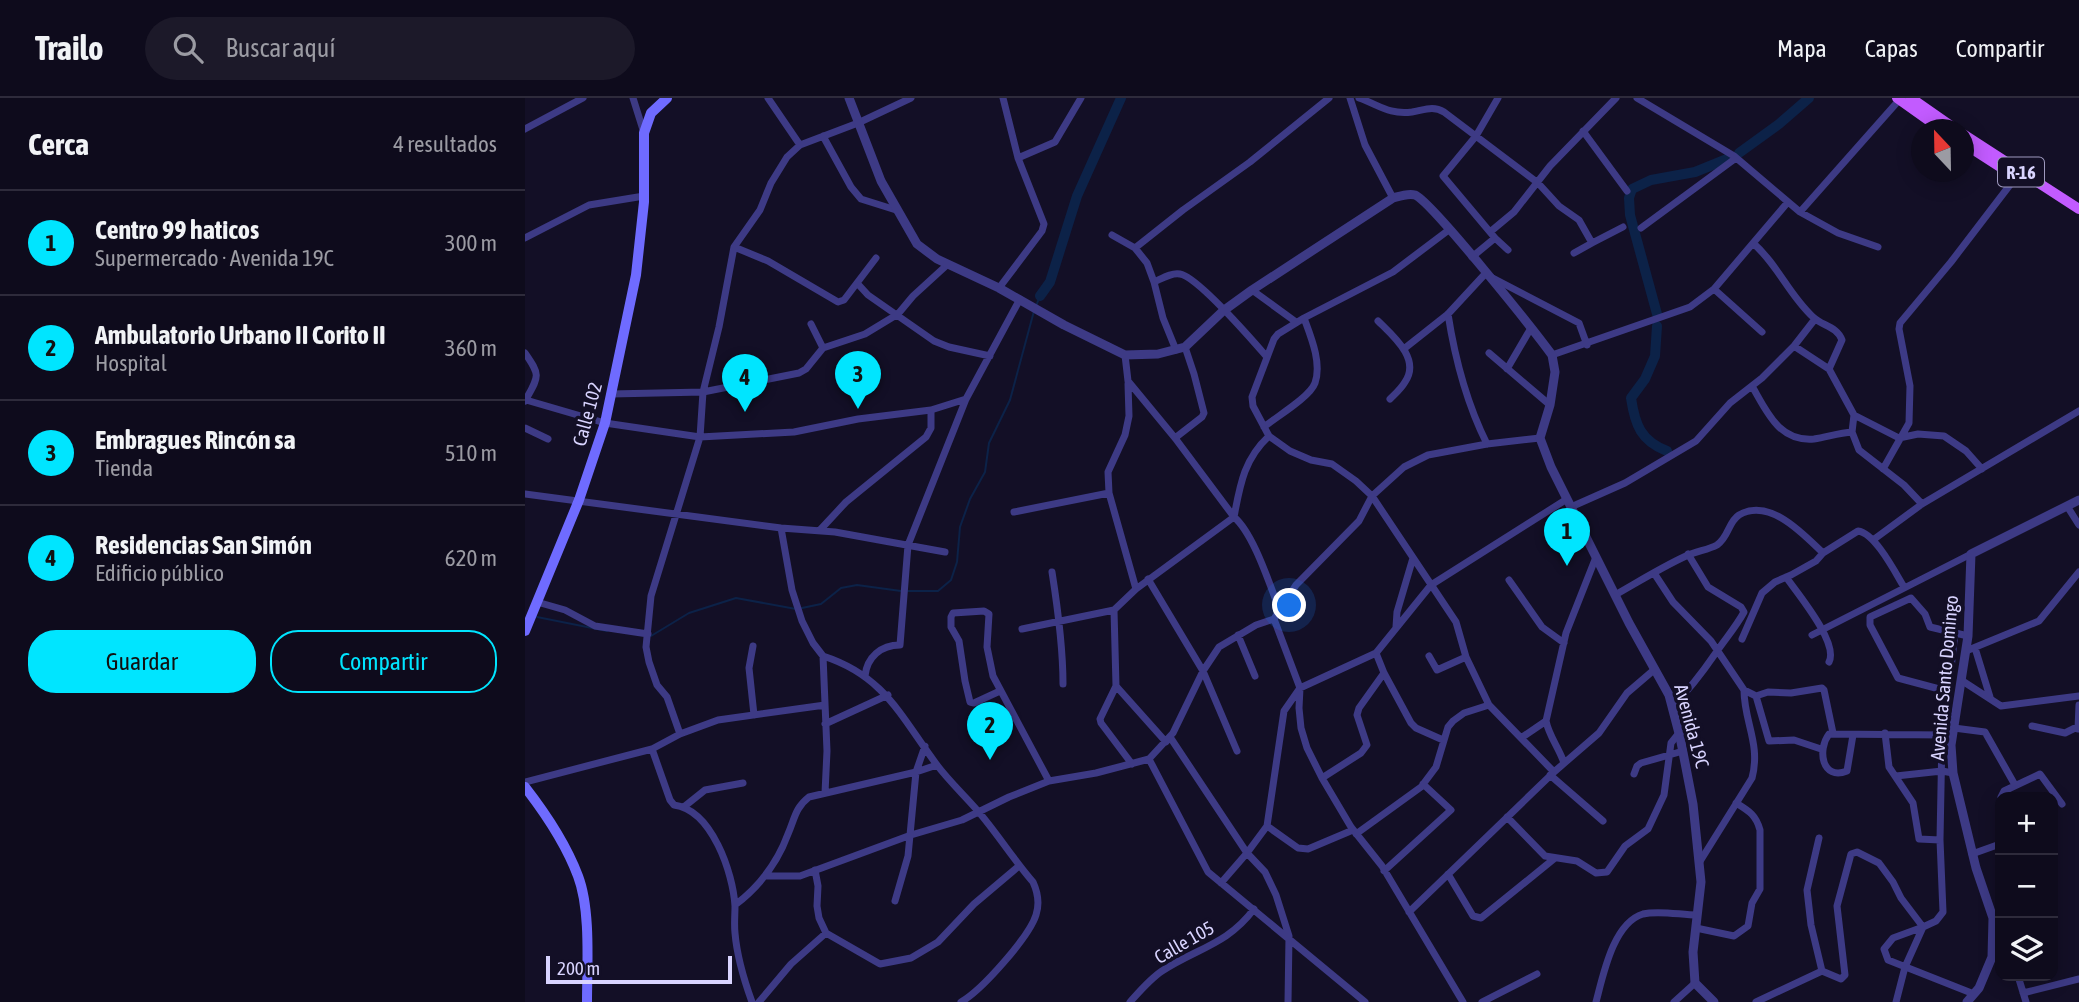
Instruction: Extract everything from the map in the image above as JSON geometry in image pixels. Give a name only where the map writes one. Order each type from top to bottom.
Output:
[{"type":"main road","points":[[644,133],[651,113],[667,98]]},
{"type":"main road","points":[[1902,98],[1928,119]]},
{"type":"main road","points":[[1902,98],[1938,119]]},
{"type":"main road","name":"Calle 102","points":[[525,631],[532,607],[579,500],[605,423],[636,275],[644,197],[644,133]]},
{"type":"main road","name":"R-16","points":[[1974,141],[2079,209]]},
{"type":"main road","name":"R-16","points":[[1974,150],[2079,217]]},
{"type":"main road","points":[[525,785],[559,836],[579,878],[586,923],[587,1002]]},
{"type":"street","points":[[525,129],[583,98]]},
{"type":"street","points":[[633,98],[644,133]]},
{"type":"street","points":[[768,98],[800,145]]},
{"type":"street","points":[[766,876],[800,876],[911,835],[962,820],[1049,781],[1149,759],[1168,739],[1203,671],[1219,647],[1256,625],[1274,619],[1296,585],[1359,521],[1372,496],[1404,467],[1428,455],[1540,438],[1550,405],[1555,372],[1552,355],[1450,229],[1419,197],[1406,194],[1393,198],[1252,290],[1223,311],[1180,349],[1159,354],[1125,355],[948,264],[916,244],[881,181],[849,98]]},
{"type":"street","points":[[680,734],[667,697],[657,685],[646,647],[653,584],[700,437],[703,392],[734,247],[760,210],[771,183],[787,157],[800,145],[911,98]]},
{"type":"street","points":[[999,288],[1042,231],[1044,224],[1018,158],[1003,98]]},
{"type":"street","points":[[1018,158],[1055,142],[1081,98]]},
{"type":"street","points":[[1135,248],[1250,162],[1329,98]]},
{"type":"street","points":[[1350,98],[1366,145],[1393,198]]},
{"type":"street","points":[[1359,98],[1391,112],[1438,108],[1538,183],[1559,206],[1579,220],[1592,243]]},
{"type":"street","points":[[1498,98],[1476,136],[1443,176],[1492,235],[1509,250]]},
{"type":"street","points":[[1472,257],[1514,212],[1550,166],[1616,98]]},
{"type":"street","points":[[1637,98],[1736,158],[1800,212],[1838,233],[1878,247]]},
{"type":"street","points":[[1800,212],[1902,98]]},
{"type":"street","points":[[1583,131],[1627,191]]},
{"type":"street","points":[[823,136],[851,187],[861,199],[896,210]]},
{"type":"street","points":[[1641,228],[1736,158]]},
{"type":"street","points":[[1883,469],[1909,423],[1910,386],[1900,323],[1975,233],[2016,177]]},
{"type":"street","points":[[525,238],[589,205],[644,197]]},
{"type":"street","points":[[1552,355],[1690,307],[1714,289],[1788,202]]},
{"type":"street","points":[[1574,253],[1623,227]]},
{"type":"street","points":[[1450,229],[1394,272],[1296,322],[1274,339],[1252,397],[1253,406],[1269,436],[1290,451],[1311,460],[1332,464],[1372,496],[1456,622],[1466,657],[1489,705],[1552,774],[1603,821]]},
{"type":"street","points":[[1112,235],[1135,248],[1147,264],[1163,317],[1180,349],[1204,413],[1175,439]]},
{"type":"street","points":[[1753,243],[1772,261],[1785,284],[1815,319],[1838,331],[1842,340],[1829,369]]},
{"type":"street","points":[[734,247],[768,261],[838,302],[844,299],[876,258]]},
{"type":"street","points":[[611,394],[703,392],[799,373],[806,369],[823,348],[865,334],[898,314],[913,296],[948,264]]},
{"type":"street","points":[[1154,282],[1181,274],[1204,290],[1267,357]]},
{"type":"street","points":[[1405,348],[1448,314],[1485,274]]},
{"type":"street","points":[[1485,274],[1579,324],[1587,345]]},
{"type":"street","points":[[857,283],[868,295],[934,341],[990,356]]},
{"type":"street","points":[[1714,289],[1762,332]]},
{"type":"street","points":[[1252,290],[1296,322]]},
{"type":"street","points":[[865,676],[866,664],[875,654],[885,647],[901,645],[908,545],[966,399],[1020,299]]},
{"type":"street","points":[[1448,314],[1452,341],[1475,419],[1487,444]]},
{"type":"street","points":[[1264,427],[1306,395],[1315,383],[1316,350],[1304,318]]},
{"type":"street","points":[[1221,883],[1267,826],[1284,711],[1300,688],[1375,653],[1431,585],[1569,503],[1625,483],[1696,441],[1730,403],[1794,346],[1815,319]]},
{"type":"street","points":[[1378,321],[1405,348],[1409,369],[1407,380],[1390,400]]},
{"type":"street","points":[[811,324],[823,348]]},
{"type":"street","points":[[1507,369],[1531,328]]},
{"type":"street","points":[[1794,346],[1829,369],[1854,415],[1899,438],[1918,434],[1944,436],[1966,450],[1982,469]]},
{"type":"street","points":[[525,352],[538,376],[526,401],[605,423],[700,437],[794,432],[858,419],[931,410],[966,399]]},
{"type":"street","points":[[1489,353],[1550,405]]},
{"type":"street","points":[[1125,355],[1129,416],[1125,435],[1108,472],[1109,493],[1136,589]]},
{"type":"street","points":[[1128,381],[1241,523],[1261,562],[1280,611]]},
{"type":"street","points":[[1752,386],[1772,420],[1784,434],[1803,439],[1852,432]]},
{"type":"street","points":[[820,530],[846,502],[926,437],[930,428],[931,410]]},
{"type":"street","points":[[1873,540],[1922,504],[2079,411]]},
{"type":"street","points":[[1854,415],[1852,432],[1859,450],[1904,485],[1922,504]]},
{"type":"street","points":[[525,428],[548,439]]},
{"type":"street","points":[[1022,629],[1114,610],[1148,579],[1234,517],[1241,481],[1254,449],[1269,436]]},
{"type":"street","name":"Avenida 19C","points":[[1540,438],[1615,595],[1669,695],[1693,804],[1699,864],[1700,882],[1693,952],[1695,983]]},
{"type":"street","points":[[1014,512],[1109,493]]},
{"type":"street","points":[[525,494],[781,528],[820,530],[945,552]]},
{"type":"street","points":[[1812,635],[2079,500]]},
{"type":"street","points":[[2067,506],[2079,526]]},
{"type":"street","points":[[1615,595],[1688,554],[1717,545],[1728,534],[1737,516],[1753,512],[1779,517],[1823,553]]},
{"type":"street","points":[[781,528],[792,590],[801,621],[813,643],[823,656],[842,662],[888,695],[937,765],[978,812],[1038,892],[1035,918],[1016,947],[992,975],[961,1002]]},
{"type":"street","points":[[1742,639],[1756,611],[1760,596],[1775,582],[1816,561],[1823,553],[1858,531],[1873,540],[1904,587]]},
{"type":"street","points":[[1672,707],[1696,684],[1717,651],[1734,631],[1744,612],[1741,607],[1708,587],[1688,554]]},
{"type":"street","name":"Avenida Santo Domingo","points":[[1971,554],[1968,636],[1970,649],[1961,680],[1951,745],[1953,773],[1972,853],[1993,918],[1995,937]]},
{"type":"street","points":[[1564,763],[1546,721],[1564,643],[1596,557]]},
{"type":"street","points":[[1396,627],[1397,612],[1413,558]]},
{"type":"street","points":[[1052,572],[1060,621],[1063,684]]},
{"type":"street","points":[[1990,697],[1970,649],[2039,621],[2079,572]]},
{"type":"street","points":[[1654,573],[1673,602],[1717,651],[1744,690],[1756,696],[1768,692],[1791,693],[1822,688],[1833,733]]},
{"type":"street","points":[[1786,577],[1822,630],[1831,649],[1829,662]]},
{"type":"street","points":[[1148,579],[1203,671],[1237,751]]},
{"type":"street","points":[[1509,580],[1542,627],[1564,643]]},
{"type":"street","points":[[1955,633],[1949,686],[1943,690],[1898,678],[1869,621],[1870,617],[1911,598],[1925,614],[1930,627],[1968,636]]},
{"type":"street","points":[[532,607],[565,610],[595,626],[648,634]]},
{"type":"street","points":[[1114,610],[1116,686],[1101,715],[1101,723],[1132,764]]},
{"type":"street","points":[[1000,691],[974,703],[970,702],[959,641],[951,627],[953,613],[984,611],[989,614],[987,654],[993,676],[1049,781]]},
{"type":"street","points":[[1274,619],[1300,688],[1301,728],[1307,748],[1355,832],[1384,871],[1463,1002]]},
{"type":"street","points":[[1238,635],[1255,676]]},
{"type":"street","points":[[753,646],[749,668],[754,715]]},
{"type":"street","points":[[1375,653],[1411,723],[1443,740]]},
{"type":"street","points":[[823,656],[825,793]]},
{"type":"street","points":[[1429,656],[1437,670],[1466,657]]},
{"type":"street","points":[[1409,912],[1552,774],[1599,733],[1627,693],[1655,669]]},
{"type":"street","points":[[1322,778],[1361,753],[1367,745],[1357,715],[1359,708],[1384,673]]},
{"type":"street","points":[[1961,680],[2000,706],[2011,707],[2058,697],[2079,696]]},
{"type":"street","points":[[1116,686],[1168,739],[1247,853],[1265,872],[1289,936],[1288,1002]]},
{"type":"street","points":[[1699,864],[1752,778],[1756,763],[1744,690]]},
{"type":"street","points":[[825,724],[888,695]]},
{"type":"street","points":[[1756,696],[1769,741],[1794,740],[1821,749]]},
{"type":"street","points":[[525,785],[652,749],[680,734],[718,720],[825,705]]},
{"type":"street","points":[[1267,826],[1298,848],[1308,849],[1355,832],[1423,783],[1436,766],[1443,740],[1453,721],[1465,713],[1489,705]]},
{"type":"street","points":[[2032,726],[2065,733],[2078,728],[2079,705]]},
{"type":"street","points":[[1521,738],[1546,721]]},
{"type":"street","points":[[1853,735],[1847,771],[1834,773],[1823,761],[1821,749],[1826,736],[1833,733],[1942,736],[1953,730],[1985,732],[2015,785]]},
{"type":"street","points":[[1448,874],[1473,916],[1481,918],[1555,858],[1577,861],[1596,873],[1607,872],[1625,846],[1648,828],[1664,795],[1671,743],[1679,733]]},
{"type":"street","points":[[1885,733],[1889,767],[1915,809],[1919,839],[1940,840]]},
{"type":"street","points":[[1942,736],[1940,840],[1943,912],[1936,921],[1893,938],[1884,950],[1888,960],[1974,994]]},
{"type":"street","points":[[895,901],[908,856],[916,772],[925,746]]},
{"type":"street","points":[[652,749],[670,800],[674,805],[685,806],[716,840],[732,883],[738,950],[752,1002]]},
{"type":"street","points":[[1634,774],[1641,763],[1683,751]]},
{"type":"street","points":[[1149,759],[1208,872],[1289,936],[1365,1002]]},
{"type":"street","points":[[735,905],[754,891],[766,876],[789,834],[799,805],[809,797],[937,765]]},
{"type":"street","points":[[1896,776],[1942,771],[1953,773]]},
{"type":"street","points":[[2002,792],[2040,774],[2062,804]]},
{"type":"street","points":[[685,806],[705,790],[743,783]]},
{"type":"street","points":[[1384,871],[1451,810],[1423,783]]},
{"type":"street","points":[[1696,928],[1734,936],[1741,932],[1748,926],[1752,903],[1760,889],[1758,822],[1754,814],[1736,803]]},
{"type":"street","points":[[1507,817],[1538,850],[1555,858]]},
{"type":"street","points":[[1819,838],[1807,890],[1811,925],[1822,971]]},
{"type":"street","points":[[1972,853],[1995,846]]},
{"type":"street","points":[[1756,1002],[1822,971],[1841,979],[1845,975],[1837,906],[1854,852],[1879,863],[1923,927]]},
{"type":"street","points":[[815,870],[819,918],[826,933],[875,963],[911,958],[938,942],[974,904],[1019,866]]},
{"type":"street","name":"Calle 105","points":[[1130,1002],[1162,971],[1224,939],[1242,925],[1254,909]]},
{"type":"street","points":[[1596,1002],[1616,940],[1634,918],[1645,914],[1697,915]]},
{"type":"street","points":[[1896,1002],[1905,967],[1923,927]]},
{"type":"street","points":[[759,1002],[791,964],[826,933]]},
{"type":"street","name":"Avenida Santo Domingo","points":[[1967,1002],[1979,988],[1995,950]]},
{"type":"street","points":[[1482,1002],[1537,974]]},
{"type":"street","points":[[2023,993],[2079,979]]},
{"type":"street","points":[[2019,981],[2026,1002]]},
{"type":"street","points":[[1674,1002],[1695,983],[1714,1002]]},
{"type":"waterway","points":[[1040,296],[1050,282],[1077,196],[1121,98]]},
{"type":"waterway","points":[[1739,153],[1809,98]]},
{"type":"waterway","points":[[1657,314],[1630,215],[1629,198],[1632,189],[1651,180],[1695,172],[1732,157]]},
{"type":"waterway","points":[[1036,306],[1040,296]]},
{"type":"waterway","points":[[908,591],[938,591],[951,580],[957,562],[960,527],[970,499],[985,472],[989,443],[1010,400],[1034,311]]},
{"type":"waterway","points":[[1657,326],[1655,356],[1645,379],[1631,398],[1637,424],[1645,437],[1667,451]]},
{"type":"waterway","points":[[802,608],[821,604],[841,588],[857,585],[901,591]]},
{"type":"waterway","points":[[651,636],[689,613],[736,598],[796,609]]},
{"type":"waterway","points":[[537,617],[607,631]]},
{"type":"place","name":"Embragues Rincón sa","points":[[858,409]]},
{"type":"place","name":"Residencias San Simón","points":[[745,412]]},
{"type":"place","name":"Centro 99 haticos","points":[[1567,566]]},
{"type":"place","name":"Ambulatorio Urbano II Corito II","points":[[990,760]]}]
